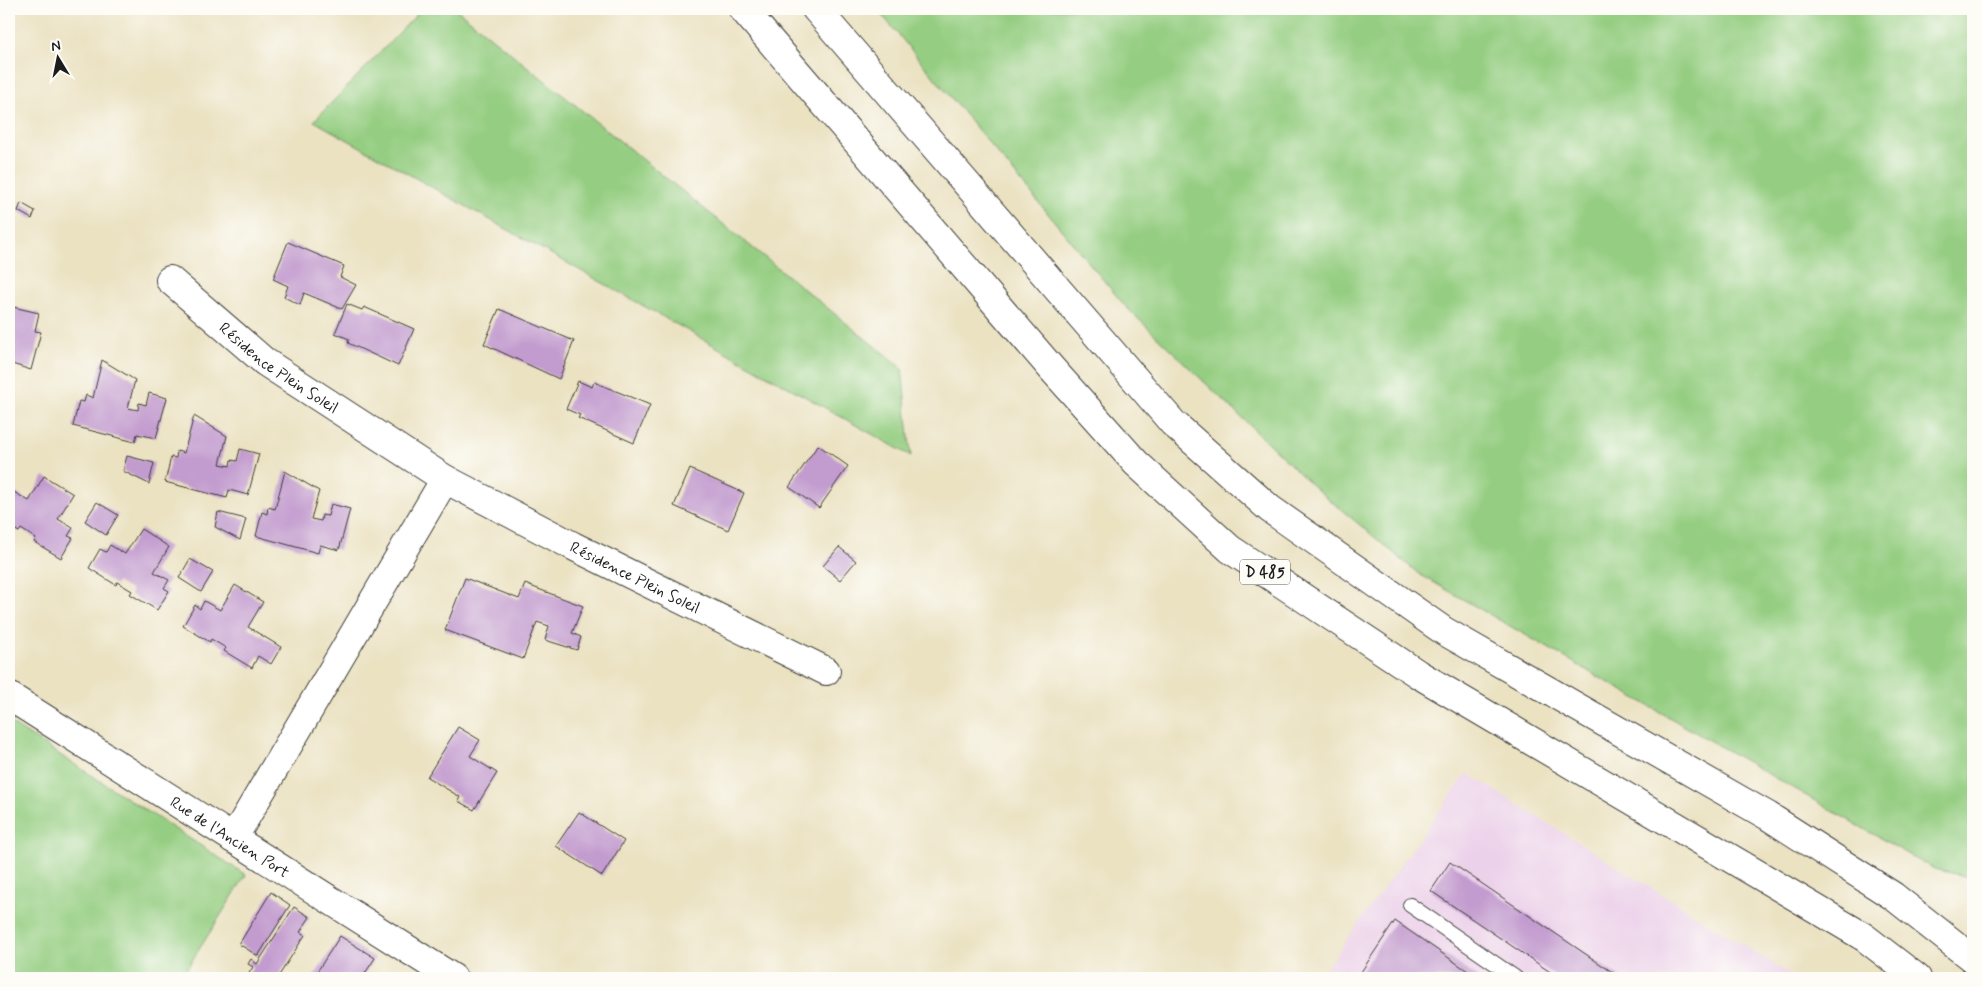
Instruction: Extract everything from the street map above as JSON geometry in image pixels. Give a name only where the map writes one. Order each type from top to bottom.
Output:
[{"type":"main road","name":"D 485","points":[[743,9],[1052,369],[1130,456],[1230,549],[1418,674],[1864,937],[1917,978]]},
{"type":"main road","points":[[816,9],[1173,424],[1270,509],[1444,632],[1768,816],[1893,896],[1973,959]]},
{"type":"main road","name":"Résidence Plein Soleil","points":[[170,280],[265,362],[445,479],[573,546],[826,671]]},
{"type":"main road","points":[[233,839],[445,479]]},
{"type":"main road","name":"Rue de l'Ancien Port","points":[[9,696],[453,978]]},
{"type":"lane","points":[[1410,905],[1516,978]]},
{"type":"shaded area","points":[[1467,773],[1796,978],[1319,978]]},
{"type":"green space","points":[[422,9],[456,9],[902,368],[911,456],[314,121]]},
{"type":"green space","points":[[877,9],[1973,9],[1973,878],[1934,869],[1419,574],[1314,487],[1125,306]]},
{"type":"green space","points":[[9,722],[246,875],[181,978],[9,978]]},
{"type":"building","points":[[21,203],[35,211],[32,219],[18,211]]},
{"type":"building","points":[[288,242],[344,266],[340,277],[356,285],[342,309],[304,293],[300,305],[284,297],[288,286],[273,279]]},
{"type":"building","points":[[347,304],[362,310],[364,307],[414,329],[398,366],[348,343],[349,339],[335,333]]},
{"type":"building","points":[[13,307],[39,313],[35,331],[41,332],[31,370],[9,363],[9,323]]},
{"type":"building","points":[[499,309],[574,341],[559,379],[484,344]]},
{"type":"building","points":[[102,360],[135,380],[128,408],[138,410],[139,403],[146,405],[149,393],[167,398],[156,438],[137,434],[135,442],[73,426],[79,401],[84,402],[86,395],[93,398]]},
{"type":"building","points":[[578,381],[592,387],[594,382],[650,405],[634,443],[578,418],[580,415],[566,409]]},
{"type":"building","points":[[194,416],[227,436],[220,464],[230,466],[231,460],[237,461],[240,449],[259,454],[248,495],[229,490],[227,498],[165,482],[171,457],[176,458],[177,451],[184,453]]},
{"type":"building","points":[[818,445],[848,466],[819,508],[789,487]]},
{"type":"building","points":[[127,456],[154,463],[149,484],[123,471]]},
{"type":"building","points":[[690,469],[744,493],[728,530],[674,506]]},
{"type":"building","points":[[285,471],[319,491],[311,519],[321,521],[322,515],[328,516],[331,504],[350,509],[339,550],[320,545],[318,553],[256,536],[262,512],[267,514],[268,507],[275,509]]},
{"type":"building","points":[[44,476],[73,494],[58,519],[73,528],[68,536],[73,538],[61,558],[34,542],[36,539],[21,529],[19,532],[9,526],[9,489],[29,501]]},
{"type":"building","points":[[97,502],[118,515],[106,535],[85,521]]},
{"type":"building","points":[[218,512],[246,519],[240,540],[215,527]]},
{"type":"building","points":[[141,529],[169,547],[154,572],[169,580],[164,588],[169,591],[157,610],[130,594],[132,591],[117,582],[116,585],[89,568],[100,549],[106,552],[110,545],[125,554]]},
{"type":"building","points":[[839,547],[856,561],[840,580],[823,566]]},
{"type":"building","points":[[190,559],[213,572],[201,592],[179,578]]},
{"type":"building","points":[[465,578],[519,599],[525,584],[583,606],[572,633],[581,637],[577,650],[545,640],[549,626],[537,622],[523,659],[445,630]]},
{"type":"building","points":[[235,585],[263,602],[248,627],[281,647],[271,664],[258,656],[252,668],[224,651],[226,648],[211,639],[210,642],[183,626],[195,605],[200,609],[204,601],[220,610]]},
{"type":"building","points":[[458,727],[480,740],[470,756],[497,773],[474,810],[458,801],[460,797],[427,777]]},
{"type":"building","points":[[579,812],[624,841],[602,876],[556,846]]},
{"type":"building","points":[[1450,862],[1621,978],[1559,978],[1431,891]]},
{"type":"building","points":[[271,892],[290,905],[258,956],[239,944]]},
{"type":"building","points":[[294,907],[310,917],[300,932],[305,935],[278,977],[280,978],[246,978],[253,967],[248,964],[251,959],[257,964]]},
{"type":"building","points":[[1395,921],[1478,978],[1357,978]]},
{"type":"building","points":[[340,936],[375,958],[362,978],[313,978]]}]
